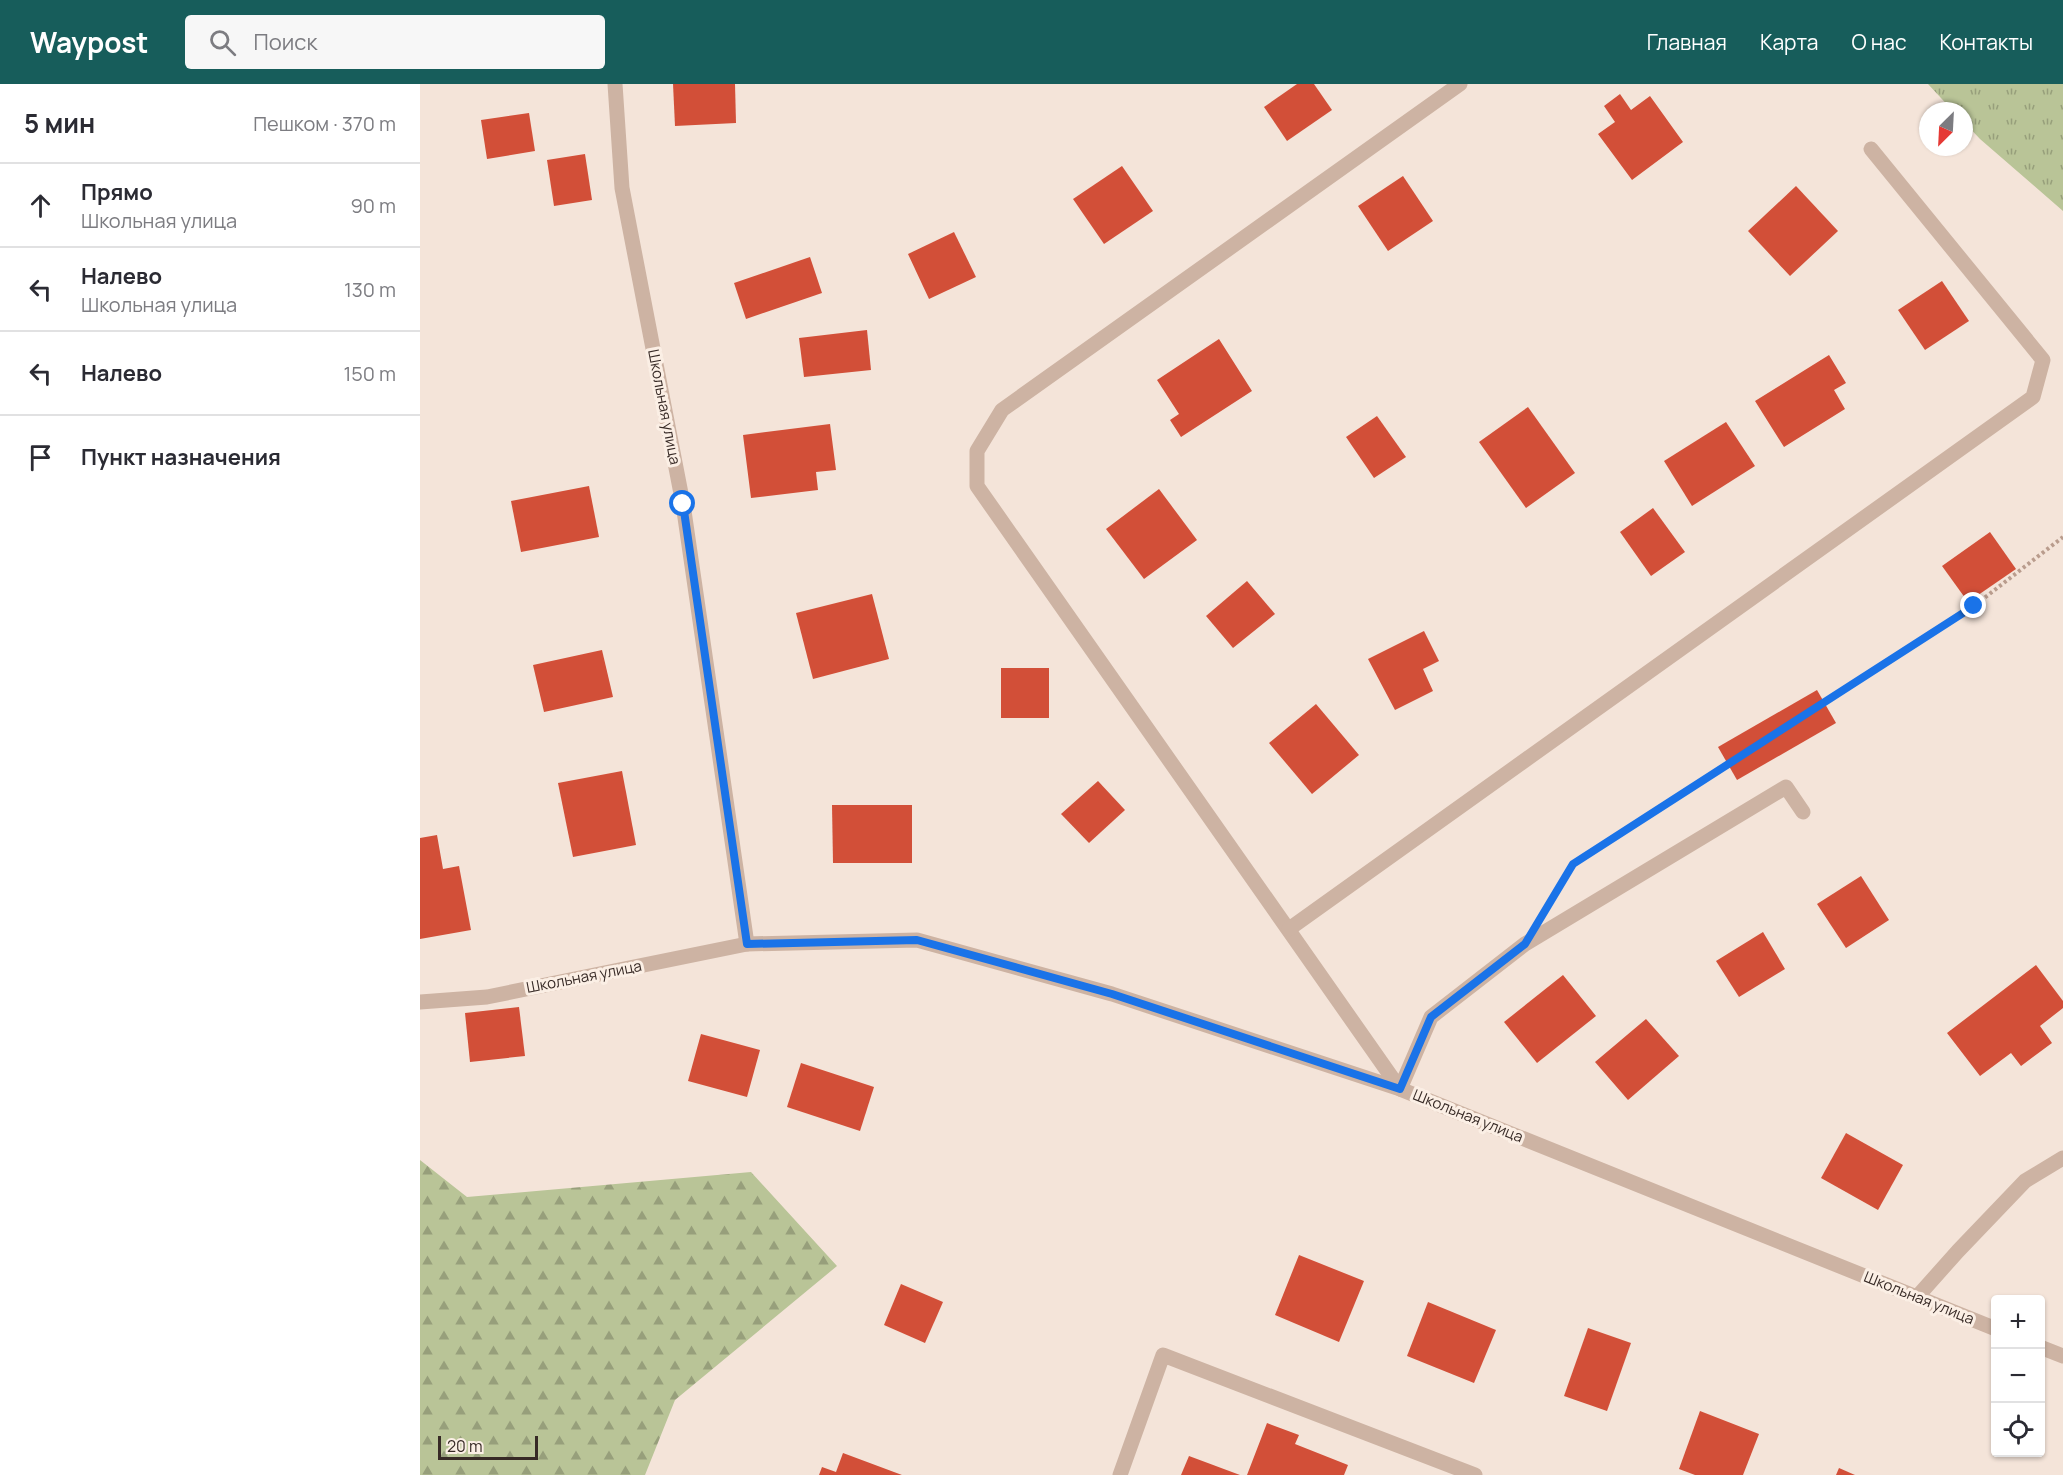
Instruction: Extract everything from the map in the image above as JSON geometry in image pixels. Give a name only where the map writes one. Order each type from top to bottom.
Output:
[{"type":"street","name":"Школьная улица","points":[[615,84],[622,188],[683,504],[747,944]]},
{"type":"street","points":[[1400,1089],[977,486],[977,451],[1002,410],[1460,84]]},
{"type":"street","points":[[1288,929],[2033,397],[2043,360],[1871,148]]},
{"type":"street","points":[[1400,1089],[1431,1017],[1525,944],[1786,787],[1803,812]]},
{"type":"street","name":"Школьная улица","points":[[420,1002],[487,997],[747,944],[917,940],[1112,994],[1400,1089],[1991,1327]]},
{"type":"street","points":[[1917,1297],[2025,1181],[2063,1158]]},
{"type":"street","points":[[2045,1349],[2063,1356]]},
{"type":"street","points":[[1120,1475],[1163,1355],[1475,1475]]},
{"type":"path","points":[[1549,904],[1573,864],[1974,606],[2063,537]]},
{"type":"green space","points":[[1928,84],[2063,84],[2063,211],[1973,132],[1973,102],[1945,102]]},
{"type":"green space","points":[[420,1160],[467,1197],[751,1172],[837,1266],[675,1400],[645,1475],[420,1475]]},
{"type":"building","points":[[673,84],[735,84],[736,123],[675,126]]},
{"type":"building","points":[[1297,84],[1314,84],[1332,110],[1287,141],[1264,107]]},
{"type":"building","points":[[1620,94],[1631,110],[1650,96],[1683,142],[1632,180],[1598,134],[1615,122],[1604,106]]},
{"type":"building","points":[[529,113],[535,151],[487,159],[481,120]]},
{"type":"building","points":[[585,154],[592,200],[554,206],[547,160]]},
{"type":"building","points":[[1122,166],[1153,211],[1104,244],[1073,199]]},
{"type":"building","points":[[1403,176],[1433,221],[1388,251],[1358,206]]},
{"type":"building","points":[[1796,186],[1838,231],[1790,276],[1748,231]]},
{"type":"building","points":[[954,232],[976,277],[929,299],[908,254]]},
{"type":"building","points":[[810,257],[822,293],[746,319],[734,283]]},
{"type":"building","points":[[1942,281],[1969,321],[1925,350],[1898,310]]},
{"type":"building","points":[[867,330],[871,370],[804,377],[799,338]]},
{"type":"building","points":[[1219,339],[1252,391],[1181,437],[1170,420],[1179,414],[1157,380]]},
{"type":"building","points":[[1829,355],[1846,383],[1834,390],[1845,409],[1784,447],[1755,401]]},
{"type":"building","points":[[1528,407],[1575,473],[1526,508],[1479,442]]},
{"type":"building","points":[[1377,416],[1406,457],[1374,478],[1346,437]]},
{"type":"building","points":[[1726,422],[1755,466],[1692,506],[1664,461]]},
{"type":"building","points":[[830,424],[836,470],[816,472],[818,490],[751,498],[743,435]]},
{"type":"building","points":[[589,486],[599,537],[521,552],[511,501]]},
{"type":"building","points":[[1159,489],[1197,540],[1144,579],[1106,529]]},
{"type":"building","points":[[1653,508],[1685,552],[1651,576],[1620,532]]},
{"type":"building","points":[[1990,532],[2016,569],[1968,602],[1942,566]]},
{"type":"building","points":[[1247,581],[1275,614],[1233,648],[1206,616]]},
{"type":"building","points":[[872,594],[889,659],[813,679],[796,613]]},
{"type":"building","points":[[1424,631],[1439,661],[1423,669],[1433,691],[1395,710],[1368,659]]},
{"type":"building","points":[[602,650],[613,697],[544,712],[533,665]]},
{"type":"building","points":[[1001,668],[1049,668],[1049,718],[1001,718]]},
{"type":"building","points":[[1817,690],[1836,723],[1737,780],[1718,747]]},
{"type":"building","points":[[1316,704],[1359,755],[1312,794],[1269,743]]},
{"type":"building","points":[[622,771],[636,845],[573,857],[558,783]]},
{"type":"building","points":[[1098,781],[1125,810],[1089,843],[1061,814]]},
{"type":"building","points":[[832,805],[912,805],[912,863],[833,863]]},
{"type":"building","points":[[437,835],[443,869],[459,866],[471,930],[420,939],[420,838]]},
{"type":"building","points":[[1861,876],[1889,920],[1846,948],[1817,904]]},
{"type":"building","points":[[1763,932],[1785,969],[1739,997],[1716,961]]},
{"type":"building","points":[[2036,965],[2063,1001],[2063,1008],[2040,1026],[2052,1043],[2021,1066],[2011,1053],[1980,1076],[1947,1033]]},
{"type":"building","points":[[1563,975],[1596,1016],[1537,1063],[1504,1022]]},
{"type":"building","points":[[519,1007],[525,1056],[470,1062],[465,1013]]},
{"type":"building","points":[[1646,1019],[1679,1056],[1628,1100],[1595,1062]]},
{"type":"building","points":[[701,1034],[760,1050],[747,1097],[688,1081]]},
{"type":"building","points":[[801,1063],[874,1087],[860,1131],[787,1107]]},
{"type":"building","points":[[1846,1133],[1903,1165],[1878,1210],[1821,1178]]},
{"type":"building","points":[[1299,1255],[1364,1281],[1339,1342],[1275,1315]]},
{"type":"building","points":[[901,1284],[943,1302],[925,1343],[884,1325]]},
{"type":"building","points":[[1428,1302],[1496,1330],[1474,1383],[1407,1356]]},
{"type":"building","points":[[1588,1328],[1631,1343],[1607,1411],[1564,1396]]},
{"type":"building","points":[[1700,1411],[1759,1434],[1743,1475],[1695,1475],[1679,1469]]},
{"type":"building","points":[[1267,1423],[1299,1435],[1295,1444],[1348,1465],[1344,1475],[1247,1475]]},
{"type":"building","points":[[843,1453],[902,1475],[819,1475],[822,1467],[836,1472]]},
{"type":"building","points":[[1189,1456],[1240,1475],[1181,1475]]},
{"type":"building","points":[[1839,1468],[1855,1475],[1836,1475]]},
{"type":"route","points":[[683,504],[747,944],[917,940],[1112,994],[1400,1089],[1431,1017],[1525,944],[1573,864],[1974,606]]}]
